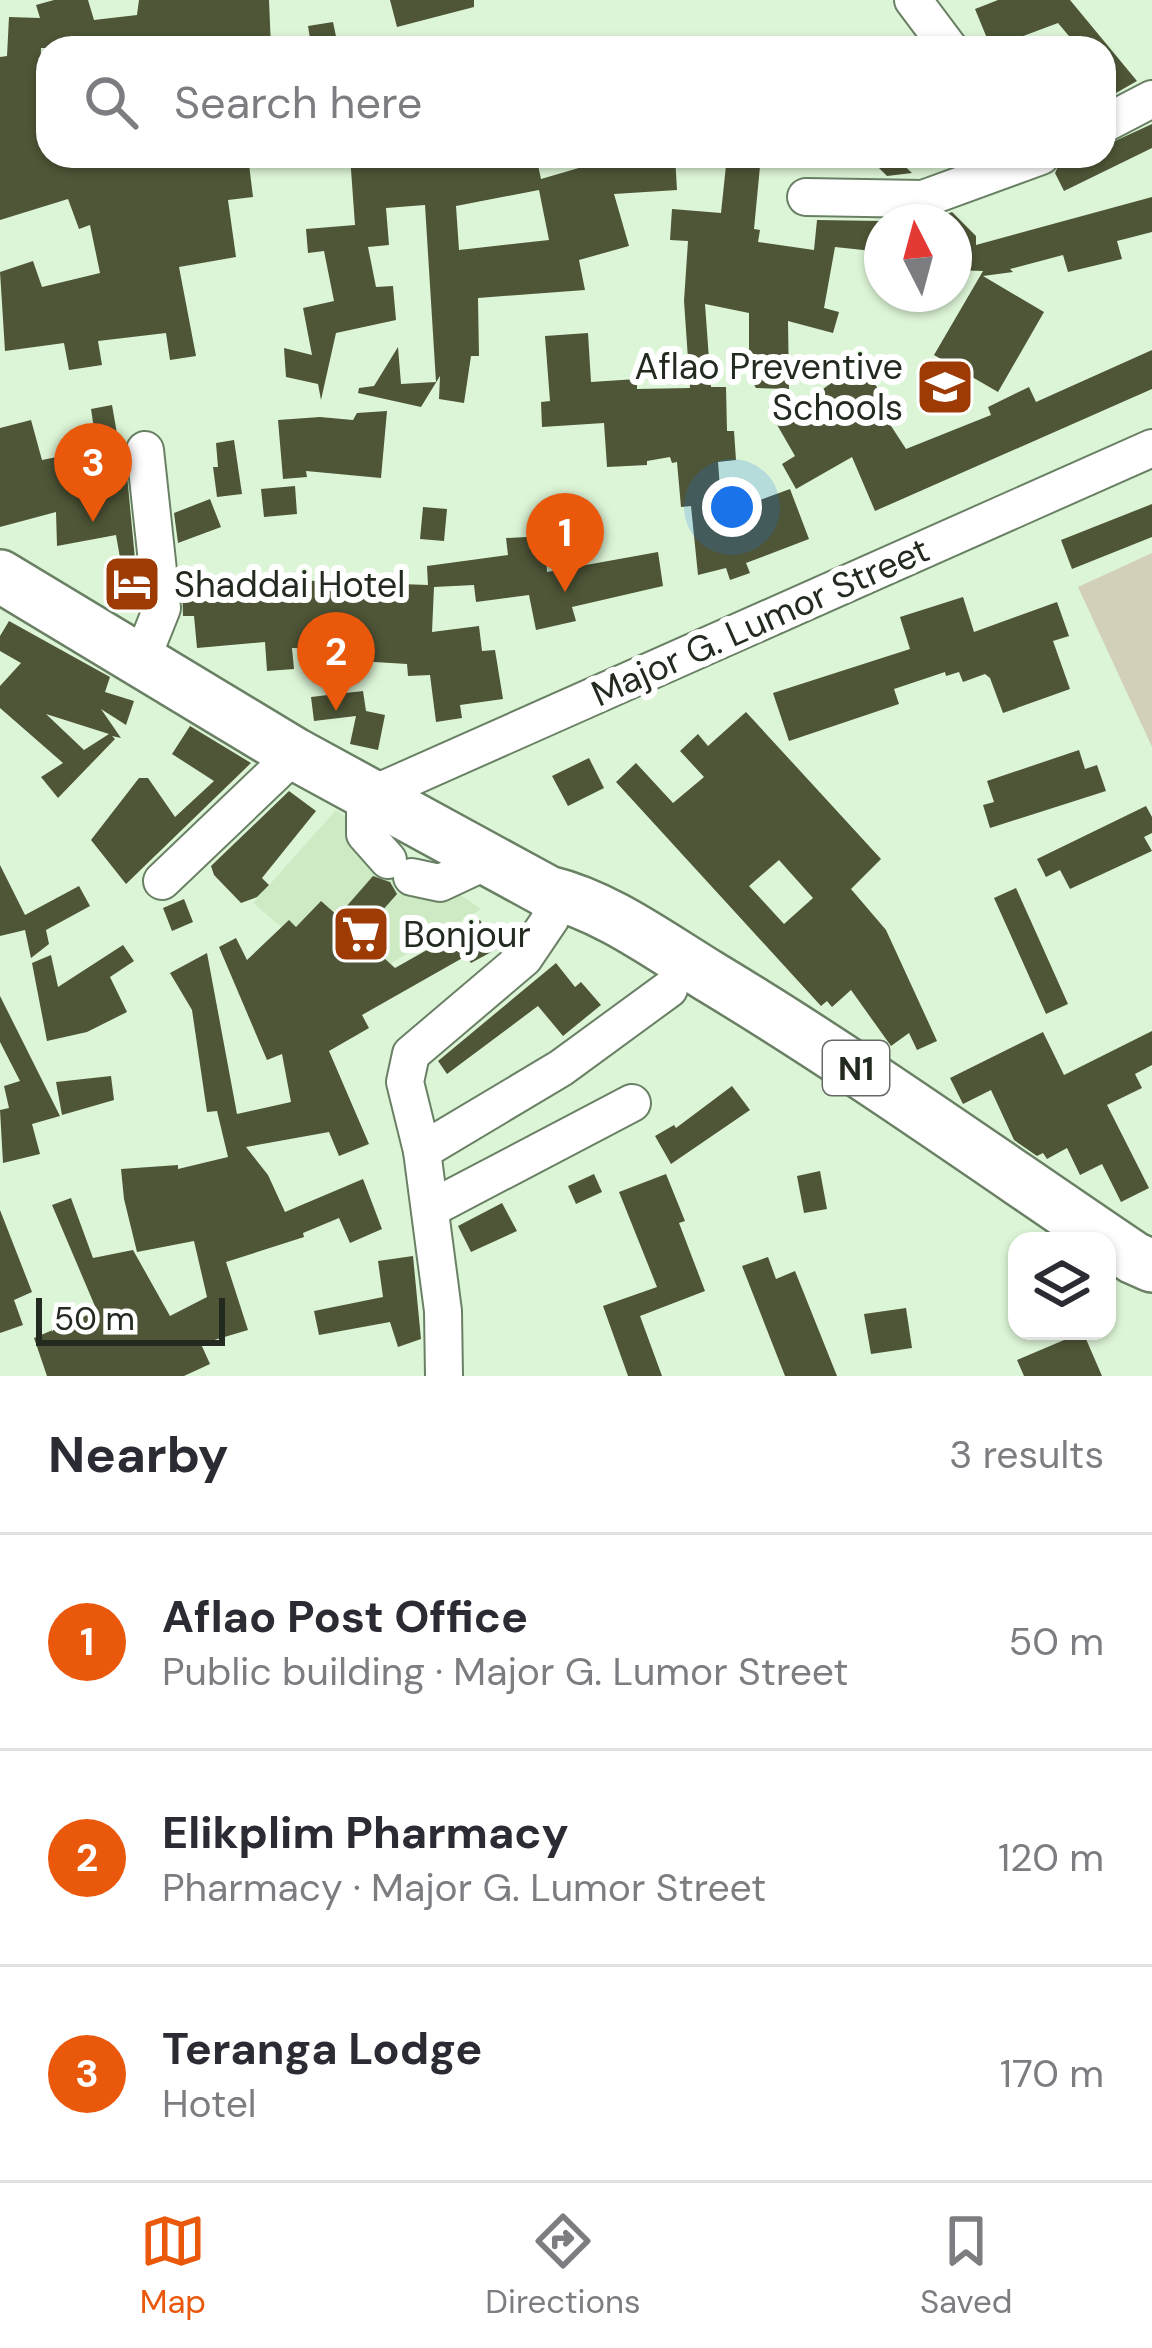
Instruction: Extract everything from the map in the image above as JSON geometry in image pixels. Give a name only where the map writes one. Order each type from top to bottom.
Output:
[{"type":"highway","name":"N1","points":[[0,576],[295,754],[487,861],[610,917],[796,1028],[1152,1266]]},
{"type":"highway","name":"N1","points":[[548,892],[669,989],[774,1051],[1038,1232]]},
{"type":"highway","points":[[1116,1281],[1152,1299]]},
{"type":"street","points":[[913,0],[940,36]]},
{"type":"street","points":[[1116,118],[1152,99]]},
{"type":"street","points":[[806,197],[923,199],[1003,168]]},
{"type":"street","name":"Major G. Lumor Street","points":[[370,796],[1152,448]]},
{"type":"street","points":[[140,663],[162,608],[145,450]]},
{"type":"street","points":[[162,880],[295,754]]},
{"type":"street","points":[[370,796],[364,834],[400,869],[440,883],[487,861]]},
{"type":"street","points":[[444,1376],[443,1311],[430,1210],[405,1082],[411,1054],[524,958],[551,919],[548,892]]},
{"type":"street","points":[[422,1151],[561,1068],[669,989]]},
{"type":"street","points":[[430,1210],[632,1103]]},
{"type":"shaded area","points":[[1152,553],[1152,747],[1078,587]]},
{"type":"shaded area","points":[[336,810],[481,909],[352,987],[253,903]]},
{"type":"building","points":[[88,0],[94,20],[137,15],[139,0],[269,0],[270,36],[36,36],[36,168],[249,168],[253,197],[228,200],[236,257],[179,267],[196,356],[170,360],[166,333],[98,341],[102,365],[69,370],[64,343],[5,351],[0,272],[33,261],[42,287],[100,273],[90,225],[79,229],[68,199],[0,220],[0,57],[7,56],[9,17],[40,18],[36,5]]},
{"type":"building","points":[[390,0],[474,0],[474,7],[397,27]]},
{"type":"building","points":[[998,0],[1070,0],[1100,36],[1069,36],[1058,23],[1023,36],[986,36],[975,9]]},
{"type":"building","points":[[333,22],[336,36],[310,36],[308,26]]},
{"type":"building","points":[[1116,56],[1137,81],[1116,93]]},
{"type":"building","points":[[1152,124],[1152,148],[1116,166],[1116,140]]},
{"type":"building","points":[[351,168],[539,168],[541,179],[579,168],[676,168],[677,190],[614,194],[629,246],[579,260],[585,290],[478,298],[479,356],[471,356],[464,403],[439,399],[440,376],[421,407],[358,393],[359,388],[374,386],[398,347],[401,384],[436,382],[425,205],[386,208],[389,245],[368,247],[376,287],[393,286],[396,320],[336,333],[321,400],[318,384],[286,377],[284,348],[312,355],[303,308],[334,301],[324,251],[308,253],[306,229],[355,225]],"holes":[[[539,190],[549,240],[459,250],[456,206]]]},
{"type":"building","points":[[726,168],[760,168],[754,229],[760,230],[758,242],[814,250],[817,220],[864,221],[864,250],[835,247],[824,308],[839,312],[833,333],[788,321],[789,389],[756,388],[749,376],[749,313],[705,304],[711,387],[726,387],[727,431],[734,431],[736,460],[718,462],[722,514],[790,489],[809,539],[746,563],[750,573],[730,580],[726,568],[698,575],[691,506],[681,507],[677,462],[672,463],[670,457],[647,461],[647,465],[607,467],[604,423],[542,427],[541,402],[550,401],[545,336],[588,333],[591,382],[637,379],[637,389],[690,388],[684,301],[688,241],[670,240],[672,209],[721,213]]},
{"type":"building","points":[[879,168],[907,168],[912,173],[887,176]]},
{"type":"building","points":[[1057,168],[1111,168],[1064,191],[1055,173]]},
{"type":"building","points":[[1152,197],[1152,232],[1117,241],[1122,259],[1068,272],[1063,255],[1010,269],[1013,272],[983,276],[1044,312],[998,392],[934,355],[959,312],[972,312],[972,290],[983,271],[972,271],[972,232],[976,245]]},
{"type":"building","points":[[1152,350],[1152,389],[875,511],[852,457],[796,489],[782,464],[795,456],[776,423],[859,363],[894,410],[884,415],[906,449],[991,415],[988,407],[1029,387],[1036,402]]},
{"type":"building","points":[[112,405],[119,445],[124,444],[139,601],[128,603],[116,535],[57,546],[56,512],[0,527],[0,428],[31,420],[42,460],[97,449],[91,409]]},
{"type":"building","points":[[387,411],[381,478],[306,471],[307,477],[283,479],[278,420],[353,420],[357,413]]},
{"type":"building","points":[[234,440],[242,494],[217,497],[216,443]]},
{"type":"building","points":[[295,486],[297,514],[264,517],[261,489]]},
{"type":"building","points":[[210,499],[221,527],[178,543],[174,513]]},
{"type":"building","points":[[1152,504],[1152,537],[1072,569],[1061,540]]},
{"type":"building","points":[[423,507],[447,509],[444,541],[420,539]]},
{"type":"building","points":[[545,536],[547,572],[658,552],[663,586],[572,607],[576,621],[536,630],[529,595],[476,602],[474,585],[434,587],[432,632],[479,626],[482,651],[495,650],[503,699],[460,705],[462,718],[436,722],[430,675],[408,676],[407,664],[358,661],[358,650],[292,648],[294,669],[267,671],[265,642],[197,648],[194,616],[183,616],[182,586],[290,580],[428,585],[427,566],[508,555],[506,538]]},
{"type":"building","points":[[963,597],[974,632],[1057,602],[1069,636],[1053,641],[1070,689],[1003,713],[985,674],[963,682],[959,672],[946,676],[945,672],[894,689],[899,704],[789,741],[773,693],[910,649],[900,617]]},
{"type":"building","points":[[9,621],[110,677],[105,692],[134,701],[126,725],[101,709],[121,738],[112,736],[115,739],[58,798],[41,777],[63,763],[0,708],[0,686],[21,663],[0,651],[0,636]],"holes":[[[46,714],[109,734],[84,750]]]},
{"type":"building","points":[[363,691],[366,711],[385,715],[378,750],[350,744],[356,716],[314,721],[311,697]]},
{"type":"building","points":[[746,712],[881,859],[851,889],[886,930],[937,1041],[917,1050],[909,1033],[891,1046],[851,990],[832,1007],[827,1001],[821,1006],[616,782],[636,763],[673,803],[704,777],[680,751],[698,734],[708,746]],"holes":[[[779,860],[813,898],[784,924],[749,886]]]},
{"type":"building","points":[[190,726],[251,763],[126,884],[91,840],[139,778],[148,778],[175,817],[214,781],[172,754]]},
{"type":"building","points":[[1079,750],[1085,769],[1097,765],[1106,791],[990,828],[983,805],[994,802],[987,781]]},
{"type":"building","points":[[589,758],[604,788],[568,806],[552,776]]},
{"type":"building","points":[[289,791],[316,811],[262,878],[269,885],[257,897],[241,903],[211,866]]},
{"type":"building","points":[[1146,806],[1152,833],[1144,837],[1152,851],[1070,889],[1060,870],[1046,877],[1037,859]]},
{"type":"building","points":[[0,865],[25,915],[79,886],[90,906],[46,930],[49,944],[31,958],[25,930],[0,936]]},
{"type":"building","points":[[373,876],[390,882],[397,894],[360,936],[395,968],[480,920],[497,949],[471,963],[466,956],[362,1015],[369,1028],[329,1051],[369,1144],[339,1156],[329,1132],[246,1147],[268,1175],[285,1212],[363,1179],[382,1229],[350,1243],[339,1218],[303,1233],[304,1237],[226,1262],[248,1330],[201,1344],[210,1364],[184,1376],[47,1376],[34,1338],[97,1311],[52,1205],[71,1198],[93,1258],[133,1250],[170,1316],[207,1297],[194,1241],[137,1252],[124,1199],[121,1169],[178,1165],[178,1169],[228,1157],[217,1111],[207,1112],[192,1010],[170,973],[207,953],[237,1114],[291,1102],[282,1054],[267,1060],[219,947],[236,938],[247,960],[289,920],[296,927],[321,901],[338,916]]},
{"type":"building","points":[[1016,888],[1068,1004],[1046,1014],[994,898]]},
{"type":"building","points":[[184,899],[193,922],[172,931],[163,908]]},
{"type":"building","points":[[123,945],[134,961],[110,977],[127,1012],[87,1032],[47,1041],[32,963],[51,955],[58,987]]},
{"type":"building","points":[[556,963],[575,987],[581,982],[601,1005],[563,1036],[538,1006],[447,1074],[438,1061]]},
{"type":"building","points":[[0,996],[60,1116],[32,1124],[40,1154],[3,1163],[0,1110],[9,1108],[4,1086],[20,1081],[0,1042]]},
{"type":"building","points":[[1152,1031],[1152,1065],[1135,1074],[1142,1088],[1107,1105],[1149,1188],[1121,1202],[1102,1164],[1080,1175],[1067,1148],[1047,1159],[1043,1153],[1037,1156],[1014,1140],[991,1090],[963,1104],[950,1078],[1043,1032],[1064,1075]]},
{"type":"building","points":[[111,1076],[114,1100],[62,1115],[56,1082]]},
{"type":"building","points":[[732,1086],[750,1110],[671,1164],[655,1136],[676,1128]]},
{"type":"building","points":[[820,1171],[827,1209],[804,1213],[797,1176]]},
{"type":"building","points":[[594,1174],[602,1192],[576,1204],[568,1186]]},
{"type":"building","points":[[666,1174],[705,1291],[640,1316],[662,1376],[628,1376],[603,1306],[657,1287],[619,1192]]},
{"type":"building","points":[[502,1203],[517,1231],[471,1252],[458,1226]]},
{"type":"building","points":[[0,1210],[32,1292],[14,1300],[23,1325],[0,1333]]},
{"type":"building","points":[[413,1256],[421,1339],[398,1347],[390,1322],[319,1335],[314,1311],[383,1297],[378,1261]]},
{"type":"building","points":[[768,1257],[776,1279],[795,1271],[837,1376],[785,1376],[742,1266]]},
{"type":"building","points":[[906,1308],[912,1348],[871,1354],[864,1314]]},
{"type":"building","points":[[1064,1340],[1086,1340],[1102,1376],[1024,1376],[1017,1360]]},
{"type":"place","name":"Aflao Preventive Schools","points":[[945,387]]},
{"type":"place","name":"Teranga Lodge","points":[[93,522]]},
{"type":"place","name":"Shaddai Hotel","points":[[132,584]]},
{"type":"place","name":"Aflao Post Office","points":[[565,592]]},
{"type":"place","name":"Elikplim Pharmacy","points":[[336,711]]},
{"type":"place","name":"Bonjour","points":[[361,934]]}]
